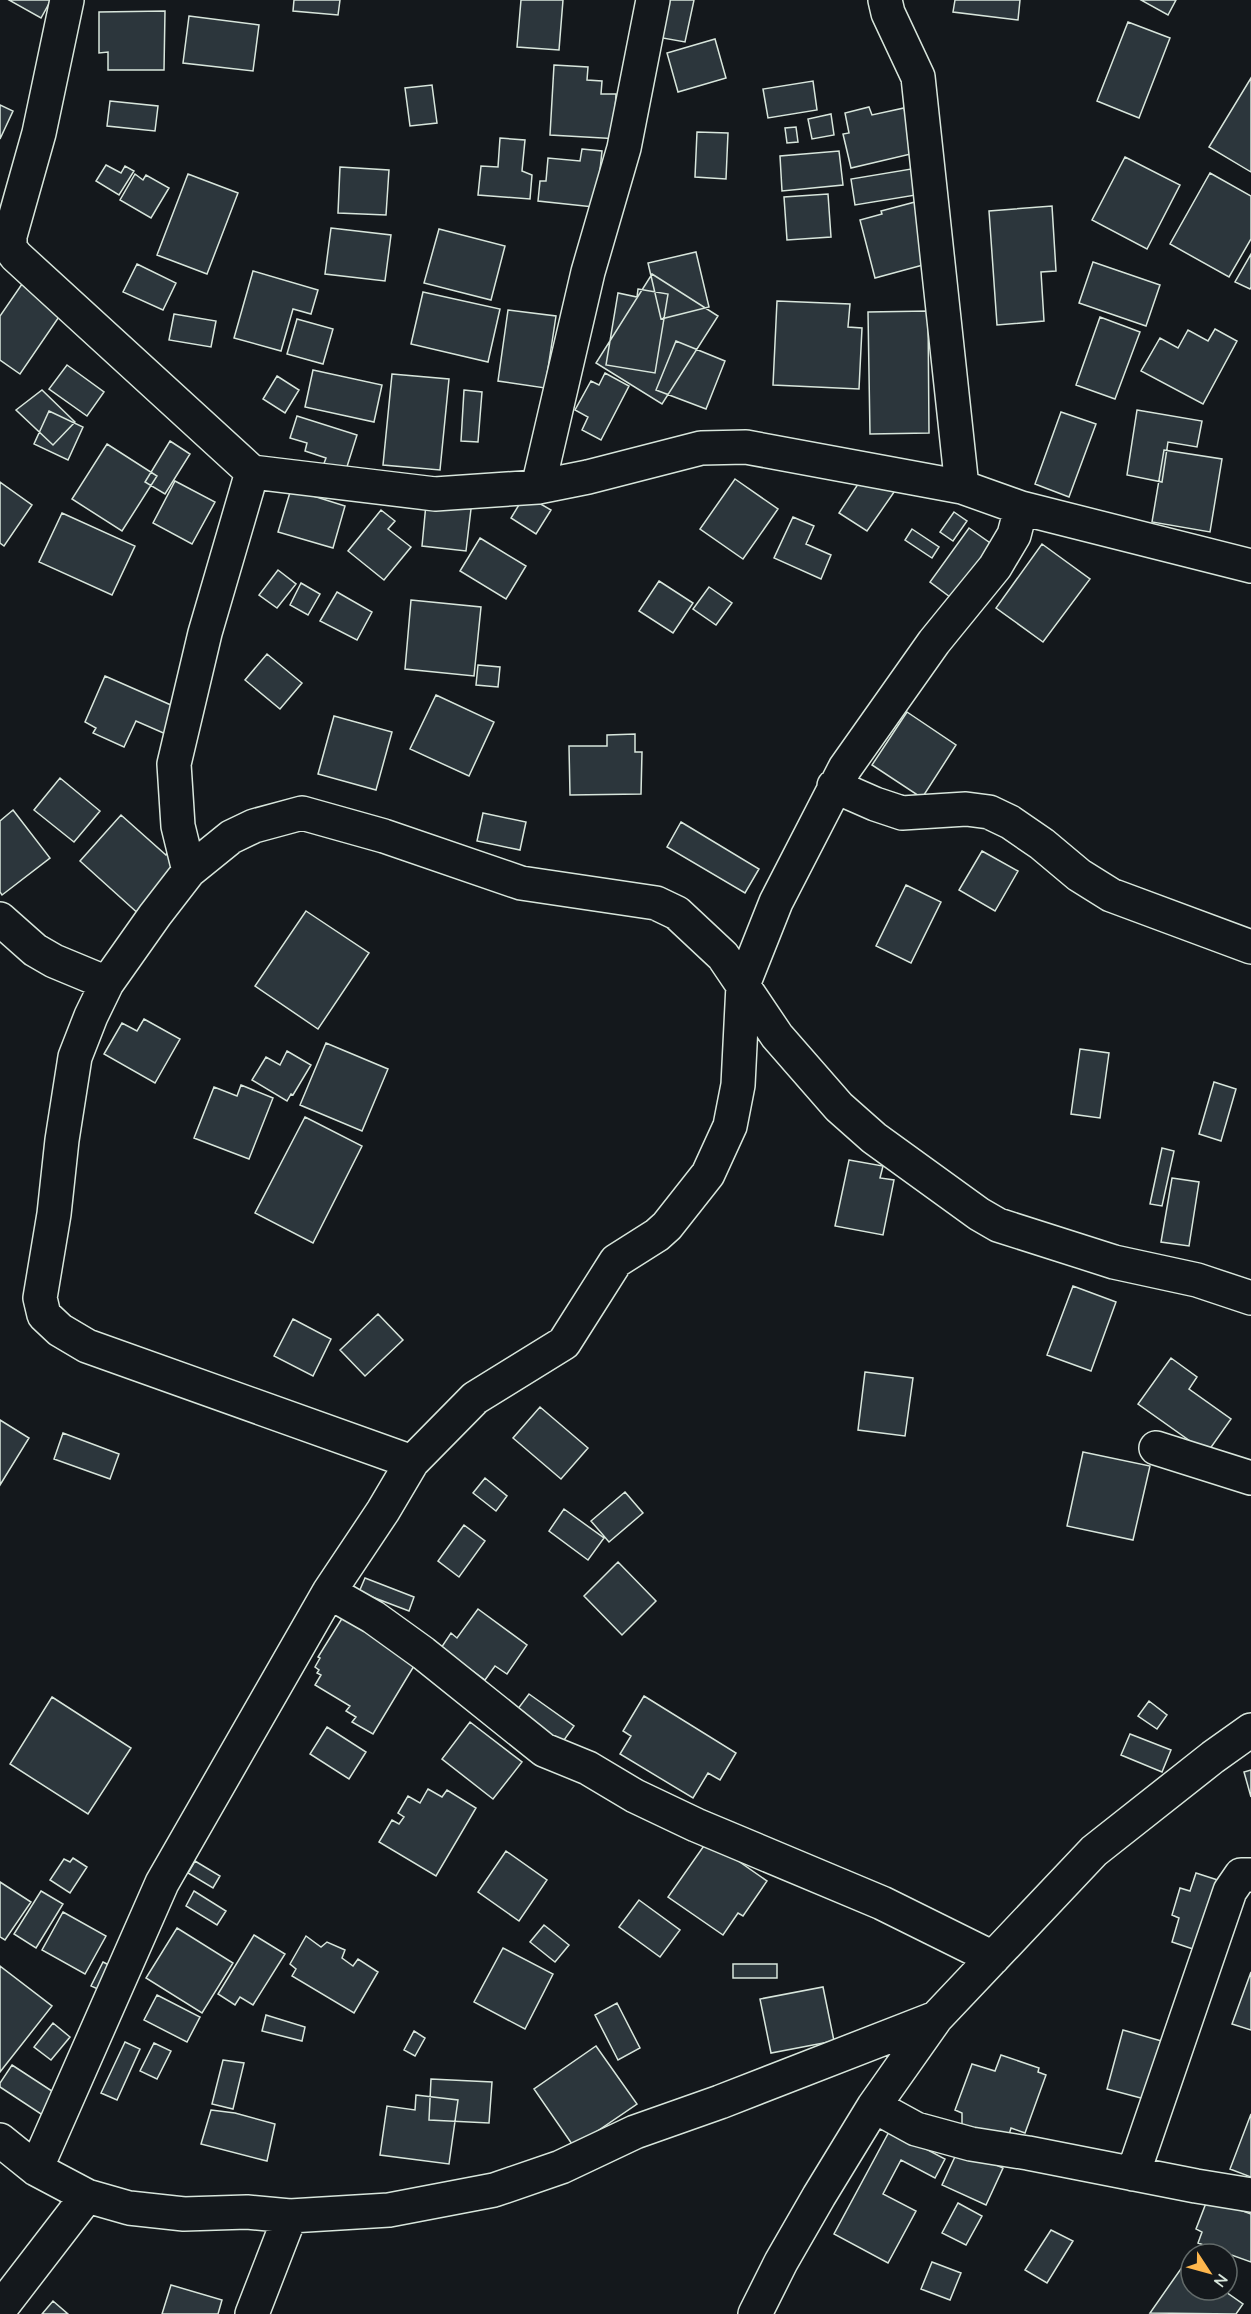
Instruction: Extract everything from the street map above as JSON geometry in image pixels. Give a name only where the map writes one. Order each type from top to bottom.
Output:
[{"type":"street","points":[[67,0],[39,133],[10,236],[10,248],[252,472],[435,494],[538,487],[588,477],[701,448],[746,447],[962,487],[1021,508],[1251,566]]},
{"type":"street","points":[[538,487],[588,272],[624,148],[653,0]]},
{"type":"street","points":[[885,0],[918,77],[962,487]]},
{"type":"street","points":[[189,871],[178,826],[174,764],[205,633],[252,472]]},
{"type":"street","points":[[36,2169],[162,1883],[329,1592],[383,1511],[412,1462],[475,1398],[564,1342],[616,1261],[668,1226],[708,1174],[730,1126],[738,1085],[743,985],[776,902],[834,786],[934,642],[995,567],[1014,535],[1021,508]]},
{"type":"street","points":[[834,786],[902,813],[966,809],[989,812],[1010,822],[1034,838],[1078,874],[1111,895],[1251,947]]},
{"type":"street","points":[[412,1462],[87,1346],[60,1330],[44,1315],[40,1299],[75,1057],[91,1016],[108,983],[189,871],[231,837],[254,826],[302,813],[384,836],[521,883],[656,903],[677,913],[723,956],[777,1036],[839,1107],[874,1138],[979,1214],[999,1224],[1103,1259],[1197,1280],[1251,1298]]},
{"type":"street","points":[[0,919],[35,950],[54,961],[108,983]]},
{"type":"street","points":[[1156,1448],[1251,1478]]},
{"type":"street","points":[[329,1592],[373,1617],[423,1653],[544,1750],[575,1762],[635,1796],[696,1825],[882,1903],[993,1958]]},
{"type":"street","points":[[755,2314],[797,2234],[874,2106],[936,2018],[1094,1851],[1213,1757],[1251,1730]]},
{"type":"street","points":[[1133,2174],[1230,1891],[1241,1875],[1251,1875]]},
{"type":"street","points":[[0,2140],[36,2169],[87,2196],[129,2208],[173,2212],[247,2212],[290,2216],[389,2210],[494,2190],[561,2167],[635,2132],[720,2102],[936,2018]]},
{"type":"street","points":[[874,2106],[916,2129],[971,2144],[1251,2195]]},
{"type":"street","points":[[0,2308],[87,2196]]},
{"type":"street","points":[[252,2314],[290,2216]]},
{"type":"building","points":[[9,0],[51,0],[41,18]]},
{"type":"building","points":[[294,0],[340,0],[338,15],[293,11]]},
{"type":"building","points":[[521,0],[563,0],[559,50],[517,47]]},
{"type":"building","points":[[664,0],[694,0],[685,42],[657,37]]},
{"type":"building","points":[[955,0],[1020,0],[1018,20],[953,12]]},
{"type":"building","points":[[1141,0],[1176,0],[1168,15]]},
{"type":"building","points":[[165,11],[164,70],[108,70],[108,52],[99,53],[99,12]]},
{"type":"building","points":[[189,16],[259,25],[253,71],[183,63]]},
{"type":"building","points":[[1128,22],[1170,38],[1139,118],[1097,101]]},
{"type":"building","points":[[715,39],[726,78],[678,92],[667,53]]},
{"type":"building","points":[[554,65],[588,67],[587,80],[602,81],[601,94],[616,94],[615,112],[620,139],[550,135]]},
{"type":"building","points":[[1251,78],[1251,172],[1209,147]]},
{"type":"building","points":[[813,81],[817,110],[768,118],[763,89]]},
{"type":"building","points":[[432,85],[437,123],[410,126],[405,88]]},
{"type":"building","points":[[110,101],[158,106],[155,131],[107,126]]},
{"type":"building","points":[[0,105],[13,111],[0,139]]},
{"type":"building","points":[[869,107],[872,115],[904,108],[915,153],[851,168],[843,134],[849,133],[845,113]]},
{"type":"building","points":[[831,114],[834,135],[812,139],[808,119]]},
{"type":"building","points":[[796,127],[798,142],[787,143],[785,128]]},
{"type":"building","points":[[697,132],[728,133],[726,179],[695,177]]},
{"type":"building","points":[[500,138],[525,140],[522,171],[532,175],[530,199],[478,195],[481,166],[498,167]]},
{"type":"building","points":[[582,149],[602,151],[600,170],[607,171],[603,208],[538,201],[540,181],[546,181],[548,158],[580,161]]},
{"type":"building","points":[[839,151],[843,185],[782,191],[780,156]]},
{"type":"building","points":[[1125,157],[1180,185],[1147,249],[1092,220]]},
{"type":"building","points":[[106,165],[121,173],[125,166],[134,171],[119,195],[96,181]]},
{"type":"building","points":[[340,167],[389,170],[386,215],[338,213]]},
{"type":"building","points":[[917,168],[922,194],[855,205],[851,179]]},
{"type":"building","points":[[1210,173],[1251,196],[1251,239],[1229,277],[1170,244]]},
{"type":"building","points":[[135,174],[143,180],[146,175],[169,188],[151,218],[120,200]]},
{"type":"building","points":[[188,174],[238,193],[207,274],[157,255]]},
{"type":"building","points":[[828,194],[831,237],[787,240],[784,197]]},
{"type":"building","points":[[915,202],[934,262],[875,278],[860,220],[882,214],[881,211]]},
{"type":"building","points":[[1052,206],[1056,271],[1041,272],[1044,321],[997,325],[989,211]]},
{"type":"building","points":[[331,228],[391,235],[385,281],[325,274]]},
{"type":"building","points":[[439,229],[505,246],[491,300],[424,283]]},
{"type":"building","points":[[696,252],[709,307],[661,319],[648,263]]},
{"type":"building","points":[[1251,254],[1251,287],[1250,289],[1235,282]]},
{"type":"building","points":[[1093,262],[1160,285],[1146,326],[1079,303]]},
{"type":"building","points":[[137,264],[176,283],[163,310],[123,292]]},
{"type":"building","points":[[253,271],[318,290],[311,314],[293,309],[281,351],[234,338]]},
{"type":"building","points":[[652,274],[718,316],[662,404],[596,363]]},
{"type":"building","points":[[22,284],[63,311],[20,374],[0,360],[0,316]]},
{"type":"building","points":[[638,289],[668,294],[655,373],[606,365],[618,293],[637,297]]},
{"type":"building","points":[[423,292],[500,309],[488,362],[411,344]]},
{"type":"building","points":[[777,301],[850,304],[848,327],[862,328],[859,389],[773,385]]},
{"type":"building","points":[[508,310],[556,316],[545,388],[498,381]]},
{"type":"building","points":[[928,311],[929,433],[870,434],[868,312]]},
{"type":"building","points":[[174,314],[216,321],[211,347],[169,340]]},
{"type":"building","points":[[1100,317],[1140,332],[1115,399],[1076,385]]},
{"type":"building","points":[[297,319],[333,329],[323,364],[287,354]]},
{"type":"building","points":[[1215,329],[1237,341],[1203,404],[1141,371],[1160,338],[1178,348],[1188,330],[1208,341]]},
{"type":"building","points":[[676,341],[725,361],[706,409],[656,390]]},
{"type":"building","points":[[67,365],[104,392],[87,416],[49,389]]},
{"type":"building","points":[[313,370],[382,385],[374,422],[305,407]]},
{"type":"building","points":[[605,373],[629,386],[601,440],[582,430],[588,417],[575,410],[591,381],[599,385]]},
{"type":"building","points":[[392,374],[449,379],[440,470],[383,465]]},
{"type":"building","points":[[277,376],[299,390],[285,413],[263,399]]},
{"type":"building","points":[[42,390],[75,422],[53,445],[16,410]]},
{"type":"building","points":[[464,390],[482,392],[478,442],[461,441]]},
{"type":"building","points":[[1137,410],[1202,421],[1197,447],[1168,442],[1162,482],[1127,475]]},
{"type":"building","points":[[49,411],[83,427],[68,460],[34,444]]},
{"type":"building","points":[[1061,412],[1096,424],[1069,497],[1035,484]]},
{"type":"building","points":[[297,416],[357,435],[345,473],[323,466],[326,458],[305,451],[307,443],[290,438]]},
{"type":"building","points":[[170,441],[190,454],[165,494],[145,482]]},
{"type":"building","points":[[107,444],[157,476],[122,531],[72,499]]},
{"type":"building","points":[[1164,450],[1222,459],[1210,532],[1152,522]]},
{"type":"building","points":[[864,475],[899,485],[867,531],[839,513]]},
{"type":"building","points":[[735,479],[778,509],[743,559],[700,529]]},
{"type":"building","points":[[175,481],[215,502],[192,544],[153,523]]},
{"type":"building","points":[[0,482],[32,505],[4,546],[0,543]]},
{"type":"building","points":[[291,489],[345,506],[333,548],[278,532]]},
{"type":"building","points":[[525,495],[551,510],[536,534],[511,518]]},
{"type":"building","points":[[426,504],[471,509],[466,551],[422,546]]},
{"type":"building","points":[[381,510],[395,521],[388,529],[411,547],[384,580],[348,551]]},
{"type":"building","points":[[954,512],[967,521],[953,541],[940,532]]},
{"type":"building","points":[[62,513],[135,546],[112,595],[39,562]]},
{"type":"building","points":[[793,517],[814,526],[806,544],[831,555],[821,579],[774,558]]},
{"type":"building","points":[[969,528],[993,545],[954,600],[930,582]]},
{"type":"building","points":[[912,529],[939,547],[932,558],[905,540]]},
{"type":"building","points":[[480,538],[526,566],[506,599],[460,571]]},
{"type":"building","points":[[1042,544],[1090,579],[1043,642],[996,608]]},
{"type":"building","points":[[278,570],[296,584],[277,608],[259,595]]},
{"type":"building","points":[[659,581],[693,603],[673,633],[639,611]]},
{"type":"building","points":[[301,583],[320,594],[308,615],[290,605]]},
{"type":"building","points":[[709,587],[732,603],[716,625],[693,609]]},
{"type":"building","points":[[337,592],[372,612],[357,640],[320,621]]},
{"type":"building","points":[[411,600],[481,607],[474,676],[405,669]]},
{"type":"building","points":[[267,654],[302,683],[280,709],[245,680]]},
{"type":"building","points":[[478,665],[500,667],[498,687],[476,685]]},
{"type":"building","points":[[105,676],[180,709],[168,735],[136,721],[124,747],[93,733],[96,728],[85,722]]},
{"type":"building","points":[[436,695],[494,722],[469,776],[410,749]]},
{"type":"building","points":[[907,712],[956,745],[922,798],[872,765]]},
{"type":"building","points":[[334,716],[392,732],[376,790],[318,774]]},
{"type":"building","points":[[635,734],[635,752],[642,752],[641,794],[570,795],[569,746],[607,746],[607,735]]},
{"type":"building","points":[[60,778],[100,811],[74,842],[34,810]]},
{"type":"building","points":[[13,810],[50,858],[2,895],[0,892],[0,821]]},
{"type":"building","points":[[483,813],[526,822],[520,850],[477,841]]},
{"type":"building","points":[[121,815],[184,869],[141,916],[80,861]]},
{"type":"building","points":[[681,822],[759,869],[745,893],[667,847]]},
{"type":"building","points":[[982,851],[1018,871],[995,911],[959,890]]},
{"type":"building","points":[[906,885],[941,902],[911,963],[876,946]]},
{"type":"building","points":[[306,911],[369,953],[318,1029],[255,986]]},
{"type":"building","points":[[144,1019],[180,1039],[155,1083],[104,1054],[122,1023],[137,1031]]},
{"type":"building","points":[[326,1043],[388,1069],[362,1131],[300,1105]]},
{"type":"building","points":[[1080,1049],[1109,1053],[1100,1118],[1071,1114]]},
{"type":"building","points":[[287,1051],[311,1065],[287,1101],[252,1080],[266,1057],[280,1065]]},
{"type":"building","points":[[1214,1082],[1236,1089],[1221,1141],[1199,1134]]},
{"type":"building","points":[[241,1085],[273,1098],[249,1159],[194,1138],[214,1087],[237,1096]]},
{"type":"building","points":[[305,1117],[362,1146],[313,1243],[255,1213]]},
{"type":"building","points":[[1162,1148],[1174,1151],[1162,1206],[1150,1204]]},
{"type":"building","points":[[849,1160],[883,1166],[880,1178],[894,1180],[883,1235],[835,1226]]},
{"type":"building","points":[[1172,1178],[1199,1182],[1189,1246],[1161,1242]]},
{"type":"building","points":[[1073,1286],[1116,1302],[1091,1371],[1047,1355]]},
{"type":"building","points":[[378,1314],[403,1340],[365,1376],[340,1350]]},
{"type":"building","points":[[293,1319],[331,1339],[313,1376],[274,1356]]},
{"type":"building","points":[[1171,1358],[1197,1377],[1189,1389],[1231,1419],[1207,1453],[1138,1404]]},
{"type":"building","points":[[865,1372],[913,1378],[905,1436],[858,1430]]},
{"type":"building","points":[[540,1407],[588,1448],[561,1479],[513,1438]]},
{"type":"building","points":[[0,1420],[29,1438],[0,1485]]},
{"type":"building","points":[[63,1433],[119,1454],[110,1479],[54,1459]]},
{"type":"building","points":[[1083,1452],[1150,1466],[1133,1540],[1067,1526]]},
{"type":"building","points":[[485,1478],[507,1496],[496,1511],[473,1493]]},
{"type":"building","points":[[625,1492],[643,1513],[609,1542],[591,1521]]},
{"type":"building","points":[[564,1509],[604,1538],[588,1560],[549,1531]]},
{"type":"building","points":[[464,1525],[485,1541],[459,1577],[438,1561]]},
{"type":"building","points":[[618,1562],[656,1601],[622,1635],[584,1596]]},
{"type":"building","points":[[365,1578],[414,1597],[409,1611],[359,1592]]},
{"type":"building","points":[[478,1609],[527,1645],[507,1674],[495,1666],[485,1680],[441,1648],[451,1633],[457,1638]]},
{"type":"building","points":[[346,1612],[420,1656],[373,1734],[352,1722],[356,1717],[346,1711],[350,1706],[315,1685],[321,1675],[317,1673],[319,1670],[315,1667],[320,1658],[318,1657]]},
{"type":"building","points":[[529,1694],[574,1726],[557,1750],[511,1718]]},
{"type":"building","points":[[644,1696],[736,1753],[720,1780],[708,1773],[693,1798],[620,1754],[631,1736],[623,1731]]},
{"type":"building","points":[[52,1697],[131,1748],[88,1814],[10,1764]]},
{"type":"building","points":[[1149,1701],[1167,1715],[1157,1729],[1138,1716]]},
{"type":"building","points":[[470,1722],[522,1762],[493,1799],[442,1759]]},
{"type":"building","points":[[327,1727],[366,1752],[349,1779],[310,1754]]},
{"type":"building","points":[[1130,1734],[1171,1750],[1162,1772],[1121,1755]]},
{"type":"building","points":[[1251,1770],[1251,1797],[1244,1772]]},
{"type":"building","points":[[428,1789],[442,1797],[447,1790],[476,1808],[436,1876],[379,1842],[392,1820],[399,1824],[404,1817],[398,1813],[408,1796],[420,1803]]},
{"type":"building","points":[[708,1840],[767,1881],[743,1916],[738,1913],[723,1935],[668,1897]]},
{"type":"building","points":[[506,1851],[547,1880],[519,1921],[478,1892]]},
{"type":"building","points":[[73,1858],[87,1867],[70,1893],[50,1880],[64,1859],[70,1862]]},
{"type":"building","points":[[195,1861],[220,1876],[213,1888],[188,1873]]},
{"type":"building","points":[[1196,1873],[1227,1883],[1205,1953],[1172,1942],[1179,1918],[1172,1915],[1180,1888],[1190,1891]]},
{"type":"building","points":[[0,1882],[31,1902],[5,1940],[0,1937]]},
{"type":"building","points":[[41,1891],[63,1904],[36,1948],[14,1934]]},
{"type":"building","points":[[194,1891],[226,1911],[217,1925],[186,1906]]},
{"type":"building","points":[[639,1900],[680,1930],[660,1957],[619,1927]]},
{"type":"building","points":[[63,1912],[106,1936],[85,1974],[42,1950]]},
{"type":"building","points":[[544,1925],[569,1945],[555,1962],[530,1942]]},
{"type":"building","points":[[177,1928],[233,1963],[202,2013],[146,1978]]},
{"type":"building","points":[[254,1935],[285,1954],[253,2005],[240,1997],[235,2005],[218,1994]]},
{"type":"building","points":[[306,1936],[321,1947],[327,1942],[345,1950],[342,1958],[353,1966],[358,1959],[378,1972],[354,2013],[292,1976],[296,1969],[290,1964]]},
{"type":"building","points":[[503,1948],[553,1974],[525,2029],[474,2002]]},
{"type":"building","points":[[103,1962],[121,1971],[109,1994],[91,1986]]},
{"type":"building","points":[[733,1964],[777,1964],[777,1978],[733,1978]]},
{"type":"building","points":[[0,1966],[52,2006],[0,2072]]},
{"type":"building","points":[[1251,1972],[1251,2030],[1232,2024]]},
{"type":"building","points":[[823,1987],[834,2041],[771,2053],[760,1999]]},
{"type":"building","points":[[157,1995],[200,2017],[187,2042],[144,2020]]},
{"type":"building","points":[[617,2003],[640,2048],[618,2060],[595,2015]]},
{"type":"building","points":[[266,2015],[305,2027],[302,2041],[262,2031]]},
{"type":"building","points":[[53,2023],[70,2037],[51,2060],[34,2047]]},
{"type":"building","points":[[1123,2030],[1172,2044],[1156,2102],[1107,2089]]},
{"type":"building","points":[[414,2031],[425,2038],[415,2056],[404,2050]]},
{"type":"building","points":[[125,2042],[140,2049],[117,2100],[101,2093]]},
{"type":"building","points":[[154,2043],[171,2051],[157,2079],[140,2071]]},
{"type":"building","points":[[596,2046],[637,2104],[574,2147],[534,2089]]},
{"type":"building","points":[[1001,2055],[1039,2068],[1038,2072],[1046,2075],[1025,2133],[1011,2128],[1008,2138],[962,2127],[962,2113],[955,2110],[972,2064],[995,2071]]},
{"type":"building","points":[[223,2060],[244,2063],[233,2109],[212,2104]]},
{"type":"building","points":[[12,2065],[58,2095],[44,2116],[0,2087],[0,2083]]},
{"type":"building","points":[[431,2079],[492,2082],[489,2123],[429,2120]]},
{"type":"building","points":[[416,2095],[458,2100],[449,2164],[380,2155],[387,2106],[415,2110]]},
{"type":"building","points":[[211,2110],[235,2113],[275,2124],[267,2161],[201,2144]]},
{"type":"building","points":[[1251,2114],[1251,2177],[1230,2169]]},
{"type":"building","points":[[890,2130],[945,2159],[935,2178],[901,2160],[883,2194],[916,2211],[888,2263],[834,2234]]},
{"type":"building","points":[[959,2148],[1003,2168],[986,2205],[942,2185]]},
{"type":"building","points":[[1208,2198],[1251,2214],[1251,2262],[1239,2258],[1239,2242],[1198,2242],[1202,2232],[1196,2229]]},
{"type":"building","points":[[958,2203],[982,2216],[966,2245],[942,2233]]},
{"type":"building","points":[[1051,2230],[1073,2241],[1047,2283],[1025,2270]]},
{"type":"building","points":[[932,2262],[961,2273],[950,2300],[921,2289]]},
{"type":"building","points":[[1179,2272],[1179,2302],[1239,2301],[1243,2304],[1236,2314],[1150,2313]]},
{"type":"building","points":[[171,2285],[222,2300],[218,2314],[162,2314]]},
{"type":"building","points":[[53,2301],[68,2314],[42,2314]]}]
